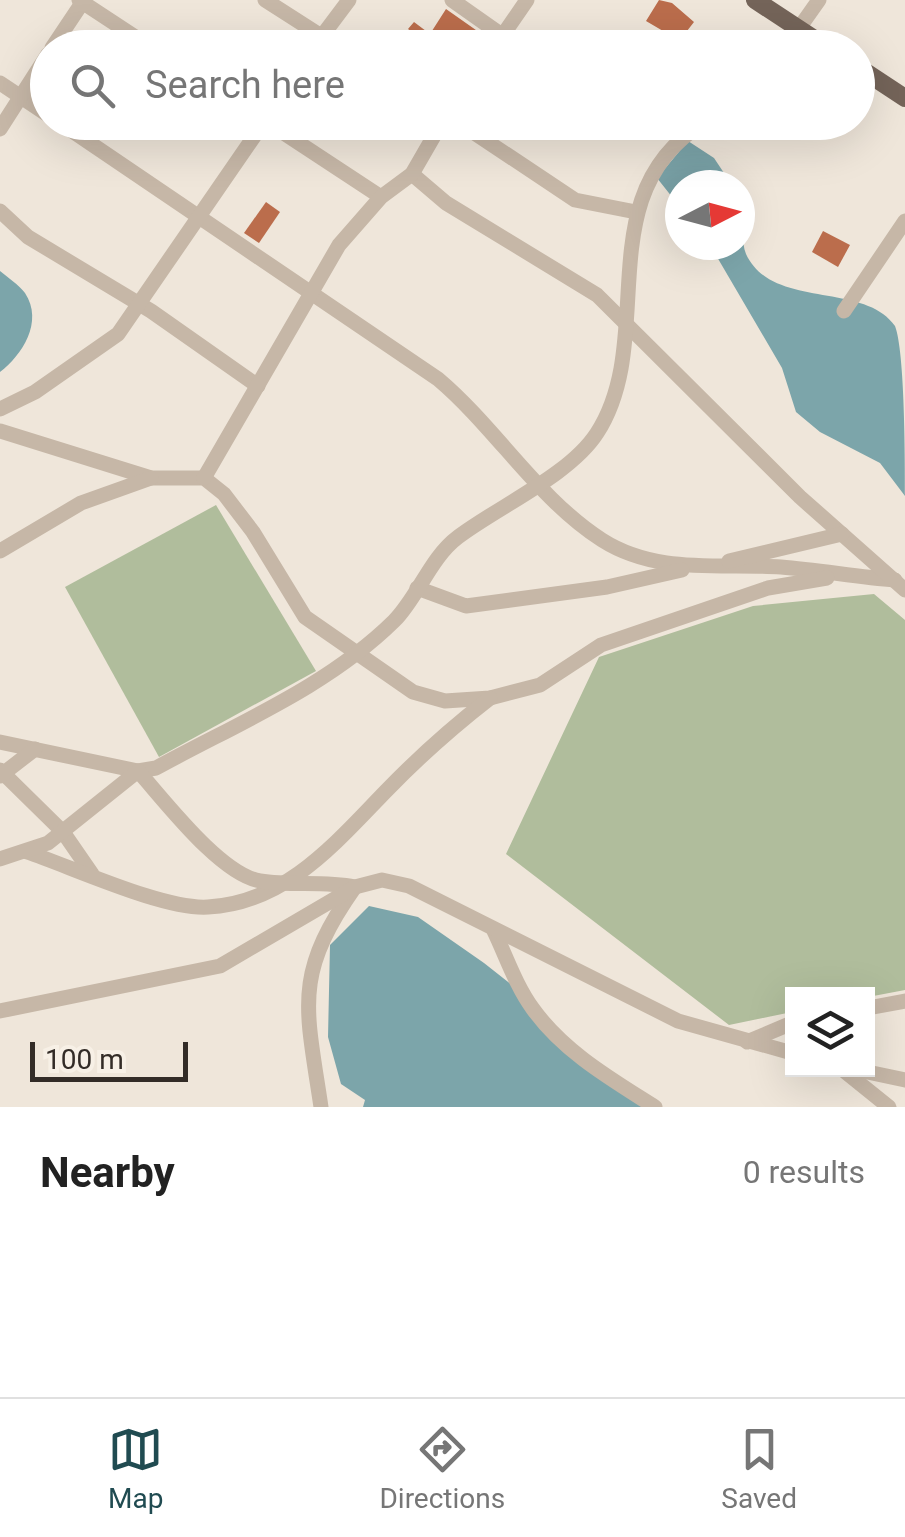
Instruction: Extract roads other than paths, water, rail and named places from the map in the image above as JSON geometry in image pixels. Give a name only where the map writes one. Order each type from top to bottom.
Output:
[{"type":"main road","points":[[755,0],[802,30]]},
{"type":"main road","points":[[875,78],[905,98]]},
{"type":"street","points":[[265,0],[303,30]]},
{"type":"street","points":[[326,30],[349,0]]},
{"type":"street","points":[[452,0],[486,30]]},
{"type":"street","points":[[507,30],[527,0]]},
{"type":"street","points":[[799,28],[819,0]]},
{"type":"street","points":[[63,30],[82,1],[125,30]]},
{"type":"street","points":[[0,128],[30,80]]},
{"type":"street","points":[[0,83],[30,103]]},
{"type":"street","points":[[86,140],[471,407],[536,482],[600,538],[628,554],[700,568],[780,567],[900,585]]},
{"type":"street","points":[[0,409],[35,392],[118,334],[252,140]]},
{"type":"street","points":[[293,140],[381,197]]},
{"type":"street","points":[[204,478],[339,245],[381,197],[412,174],[432,140]]},
{"type":"street","points":[[485,140],[575,200],[636,212]]},
{"type":"street","points":[[0,742],[138,771],[156,768],[281,700],[309,690],[394,620],[454,540],[576,457],[608,415],[623,357],[623,319],[636,212],[669,152],[683,140]]},
{"type":"street","points":[[412,174],[446,203],[597,295],[842,534],[900,585]]},
{"type":"street","points":[[0,210],[28,236],[141,306],[258,386]]},
{"type":"street","points":[[844,311],[905,221]]},
{"type":"street","points":[[0,432],[10,431],[62,453],[150,478],[204,478],[224,494],[253,532],[305,616],[413,692],[446,701],[490,698],[540,684],[602,645],[768,588],[839,575]]},
{"type":"street","points":[[0,551],[81,504],[150,478]]},
{"type":"street","points":[[417,588],[466,606],[607,587],[842,534]]},
{"type":"street","points":[[27,852],[179,905],[208,908],[255,898],[306,871],[448,731],[490,698]]},
{"type":"street","points":[[35,748],[1,773],[63,832],[92,874]]},
{"type":"street","points":[[0,859],[27,852],[63,832],[138,771]]},
{"type":"street","points":[[138,771],[228,864],[258,881],[354,887]]},
{"type":"street","points":[[0,1011],[220,966],[354,887],[382,880],[409,886],[678,1021],[785,1052]]},
{"type":"street","points":[[321,1107],[308,1021],[310,968],[324,930],[354,887]]},
{"type":"street","points":[[494,931],[531,1006],[556,1037],[596,1070],[655,1107]]},
{"type":"street","points":[[875,1007],[905,1001]]},
{"type":"street","points":[[747,1042],[785,1026]]},
{"type":"street","points":[[875,1074],[905,1080]]},
{"type":"street","points":[[851,1077],[888,1107]]},
{"type":"water","points":[[688,141],[714,158],[722,170],[665,170],[665,188],[657,178]]},
{"type":"water","points":[[719,260],[751,260],[776,283],[862,304],[881,312],[895,326],[903,382],[905,496],[880,463],[820,432],[796,412],[782,368]]},
{"type":"water","points":[[0,271],[25,293],[32,315],[23,347],[0,372]]},
{"type":"water","points":[[369,906],[418,917],[484,963],[512,985],[540,1023],[646,1107],[363,1107],[365,1100],[341,1084],[328,1037],[330,945]]}]
